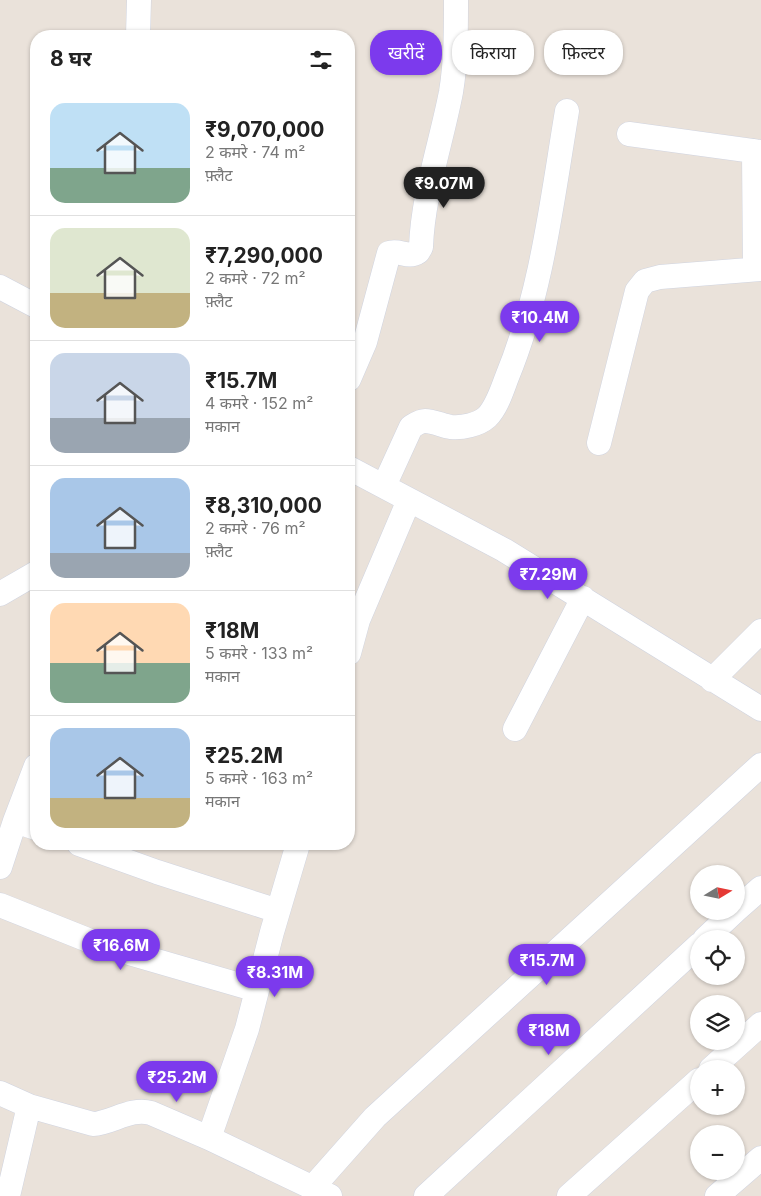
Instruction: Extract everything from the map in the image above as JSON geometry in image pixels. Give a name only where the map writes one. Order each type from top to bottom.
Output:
[{"type":"street","points":[[138,30],[140,0]]},
{"type":"street","points":[[355,365],[365,342],[387,256],[393,251],[410,255],[414,254],[421,247],[425,206],[451,92],[456,46],[456,0]]},
{"type":"street","points":[[384,486],[412,427],[419,422],[425,421],[453,427],[472,425],[487,417],[497,402],[514,359],[530,308],[545,244],[567,111]]},
{"type":"street","points":[[599,443],[637,291],[645,281],[660,277],[758,269],[758,151],[629,134]]},
{"type":"street","points":[[0,287],[30,303]]},
{"type":"street","points":[[355,471],[504,550],[761,709]]},
{"type":"street","points":[[355,631],[409,500]]},
{"type":"street","points":[[0,594],[30,577]]},
{"type":"street","points":[[515,729],[582,598]]},
{"type":"street","points":[[712,680],[761,631]]},
{"type":"street","points":[[0,1094],[29,1106],[93,1124],[101,1124],[143,1110],[209,1138],[325,1194],[375,1117],[761,765]]},
{"type":"street","points":[[0,867],[25,824],[30,798]]},
{"type":"street","points":[[96,850],[278,911]]},
{"type":"street","points":[[209,1138],[247,1029],[296,850]]},
{"type":"street","points":[[745,903],[761,888]]},
{"type":"street","points":[[0,905],[98,944],[257,990]]},
{"type":"street","points":[[716,930],[726,920]]},
{"type":"street","points":[[426,1196],[690,953]]},
{"type":"street","points":[[721,1060],[761,1024]]},
{"type":"street","points":[[569,1196],[690,1088]]},
{"type":"street","points":[[8,1196],[29,1106]]},
{"type":"street","points":[[717,1196],[761,1158]]}]
